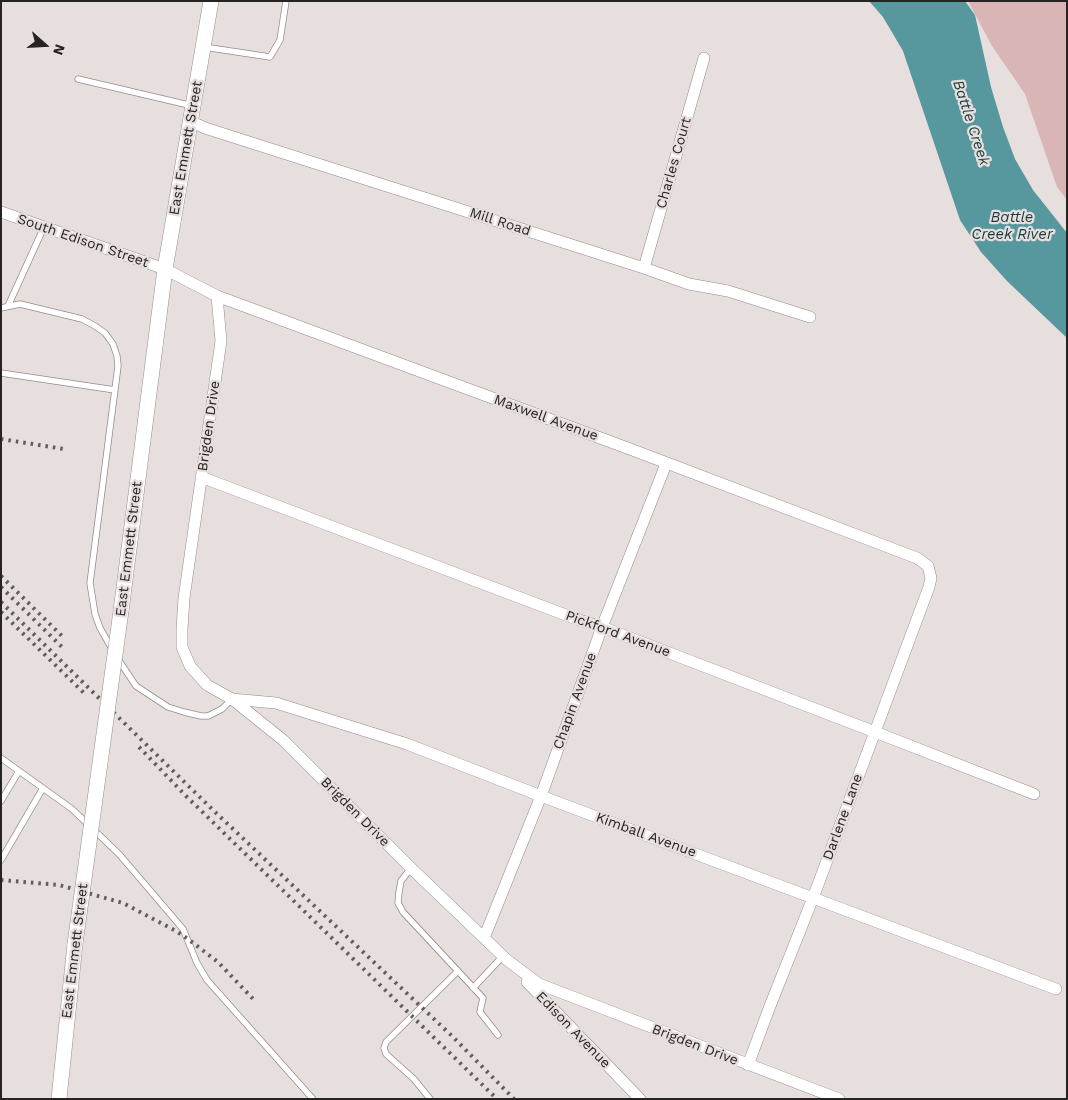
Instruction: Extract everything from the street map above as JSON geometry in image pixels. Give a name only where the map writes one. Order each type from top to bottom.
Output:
[{"type":"street","name":"East Emmett Street","points":[[59,1099],[75,944],[121,611],[165,269],[211,1]]},
{"type":"street","name":"Charles Court","points":[[644,268],[704,58]]},
{"type":"street","name":"Mill Road","points":[[190,121],[205,128],[689,284],[728,291],[810,317]]},
{"type":"street","name":"South Edison Street","points":[[1,212],[165,269]]},
{"type":"street","name":"Maxwell Avenue","points":[[165,269],[217,296],[917,558],[928,566]]},
{"type":"street","name":"Brigden Drive","points":[[217,296],[221,341],[184,598],[182,647],[190,666],[207,685],[232,699],[284,740],[411,868],[484,938],[505,958],[539,984],[839,1099]]},
{"type":"street","name":"Chapin Avenue","points":[[484,938],[541,796],[602,627],[666,464]]},
{"type":"street","name":"Pickford Avenue","points":[[201,477],[579,620],[602,627],[1034,794]]},
{"type":"street","name":"Darlene Lane","points":[[748,1065],[813,898],[929,587],[928,566]]},
{"type":"street","name":"Kimball Avenue","points":[[232,699],[276,703],[407,744],[1056,989]]},
{"type":"street","name":"Edison Avenue","points":[[505,958],[640,1099]]},
{"type":"lane","points":[[203,47],[270,57],[280,40],[286,1]]},
{"type":"lane","points":[[78,80],[193,106]]},
{"type":"lane","points":[[5,307],[44,227]]},
{"type":"lane","points":[[5,307],[20,304],[82,319],[105,333],[113,344],[117,356],[118,366],[90,583],[95,614],[100,628],[136,686],[168,707],[192,714],[208,716],[222,709],[232,699]]},
{"type":"lane","points":[[1,373],[115,390]]},
{"type":"lane","points":[[1,758],[72,809],[119,854],[183,930],[197,963],[207,980],[313,1099]]},
{"type":"lane","points":[[1,801],[19,771]]},
{"type":"lane","points":[[1,860],[43,788]]},
{"type":"lane","points":[[411,868],[402,881],[398,892],[398,903],[403,912],[483,998],[480,1012],[498,1035]]},
{"type":"lane","points":[[473,988],[505,958]]},
{"type":"lane","points":[[430,1099],[414,1079],[386,1054],[384,1048],[386,1042],[458,972]]},
{"type":"shaded area","points":[[968,1],[1067,1],[1067,200],[1057,187],[1025,94],[992,46]]},
{"type":"water","name":"Battle Creek River","points":[[869,1],[965,1],[975,15],[991,87],[1015,159],[1033,190],[1067,233],[1067,338],[1007,281],[981,252],[960,220],[903,51],[883,17]]},
{"type":"railway","points":[[1,439],[64,449]]},
{"type":"railway","points":[[1,576],[63,637]]},
{"type":"railway","points":[[1,587],[62,647]]},
{"type":"railway","points":[[1,602],[214,811],[452,1036],[514,1099]]},
{"type":"railway","points":[[1,612],[84,693]]},
{"type":"railway","points":[[139,747],[186,796],[497,1099]]},
{"type":"railway","points":[[1,880],[59,885],[123,903],[188,939],[218,962],[255,1001]]},
{"type":"water label","name":"Battle Creek","points":[[971,123]]}]
